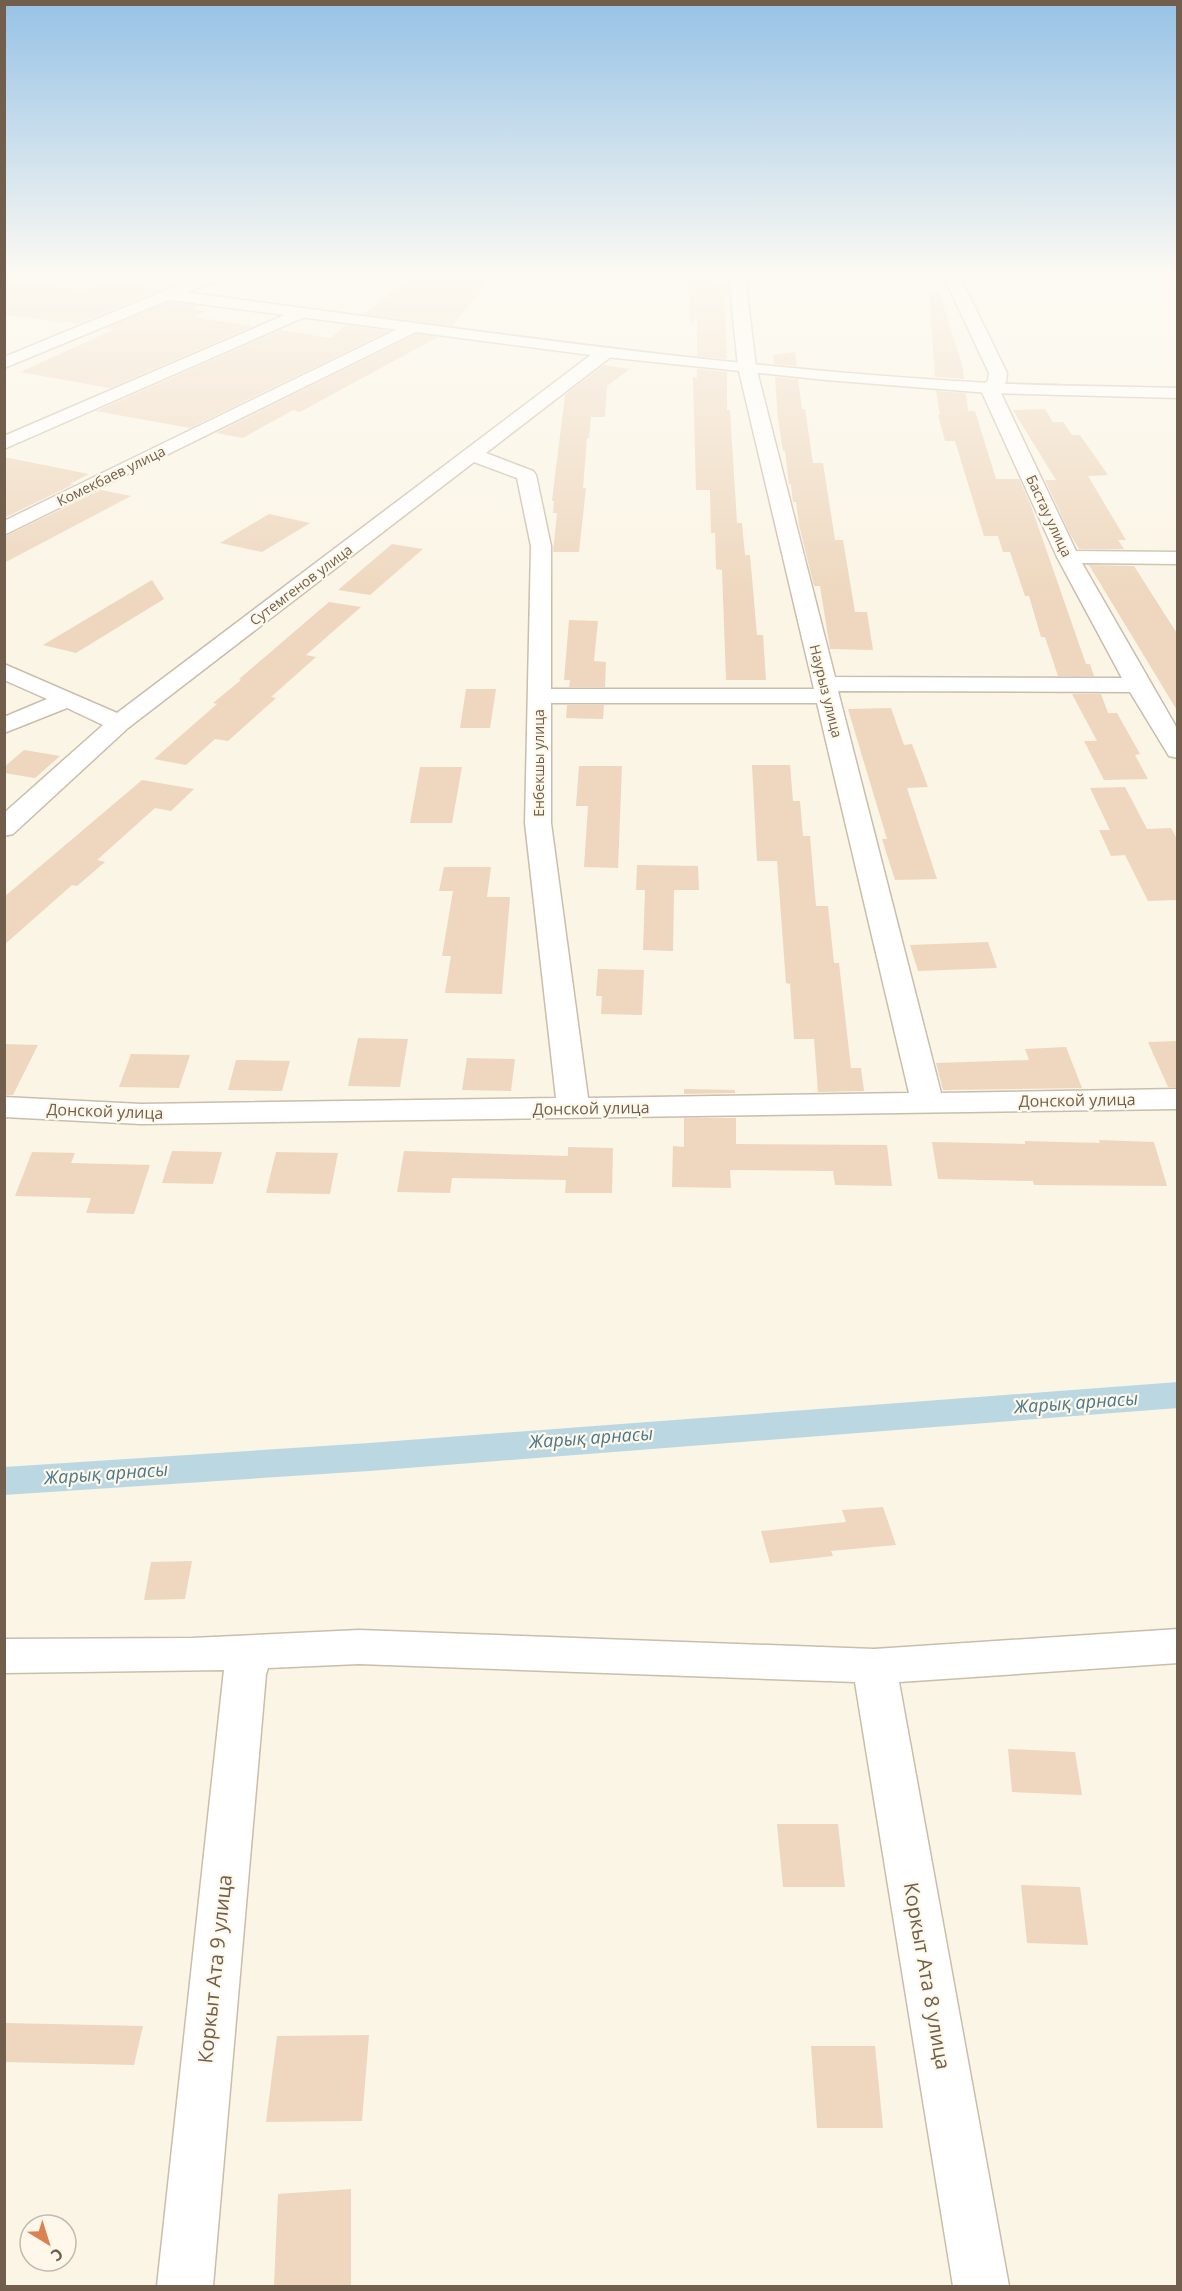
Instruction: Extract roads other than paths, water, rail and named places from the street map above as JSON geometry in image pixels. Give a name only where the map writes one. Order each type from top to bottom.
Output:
[{"type":"street","points":[[4,443],[139,384]]},
{"type":"street","name":"Комекбаев улица","points":[[4,529],[297,384]]},
{"type":"street","name":"Сутемгенов улица","points":[[4,828],[119,723],[564,384]]},
{"type":"street","name":"Наурыз улица","points":[[751,384],[927,1102]]},
{"type":"street","points":[[942,384],[989,388],[1178,393]]},
{"type":"street","points":[[989,388],[994,384]]},
{"type":"street","name":"Бастау улица","points":[[989,388],[1068,557],[1138,685],[1178,751]]},
{"type":"street","name":"Енбекшы улица","points":[[472,454],[526,475],[541,546],[538,824],[573,1108]]},
{"type":"street","points":[[1068,557],[1178,558]]},
{"type":"street","points":[[4,671],[119,723]]},
{"type":"street","points":[[539,696],[1138,685]]},
{"type":"street","points":[[4,726],[69,699]]},
{"type":"street","name":"Донской улица","points":[[4,1107],[141,1114],[1178,1099]]},
{"type":"street","points":[[4,1656],[252,1652],[359,1647],[874,1666],[1178,1646]]},
{"type":"street","name":"Коркыт Ата 9 улица","points":[[185,2286],[244,1674],[252,1652]]},
{"type":"street","name":"Коркыт Ата 8 улица","points":[[874,1666],[981,2286]]},
{"type":"waterway","name":"Жарық арнасы","points":[[4,1481],[369,1457],[1178,1395]]}]
